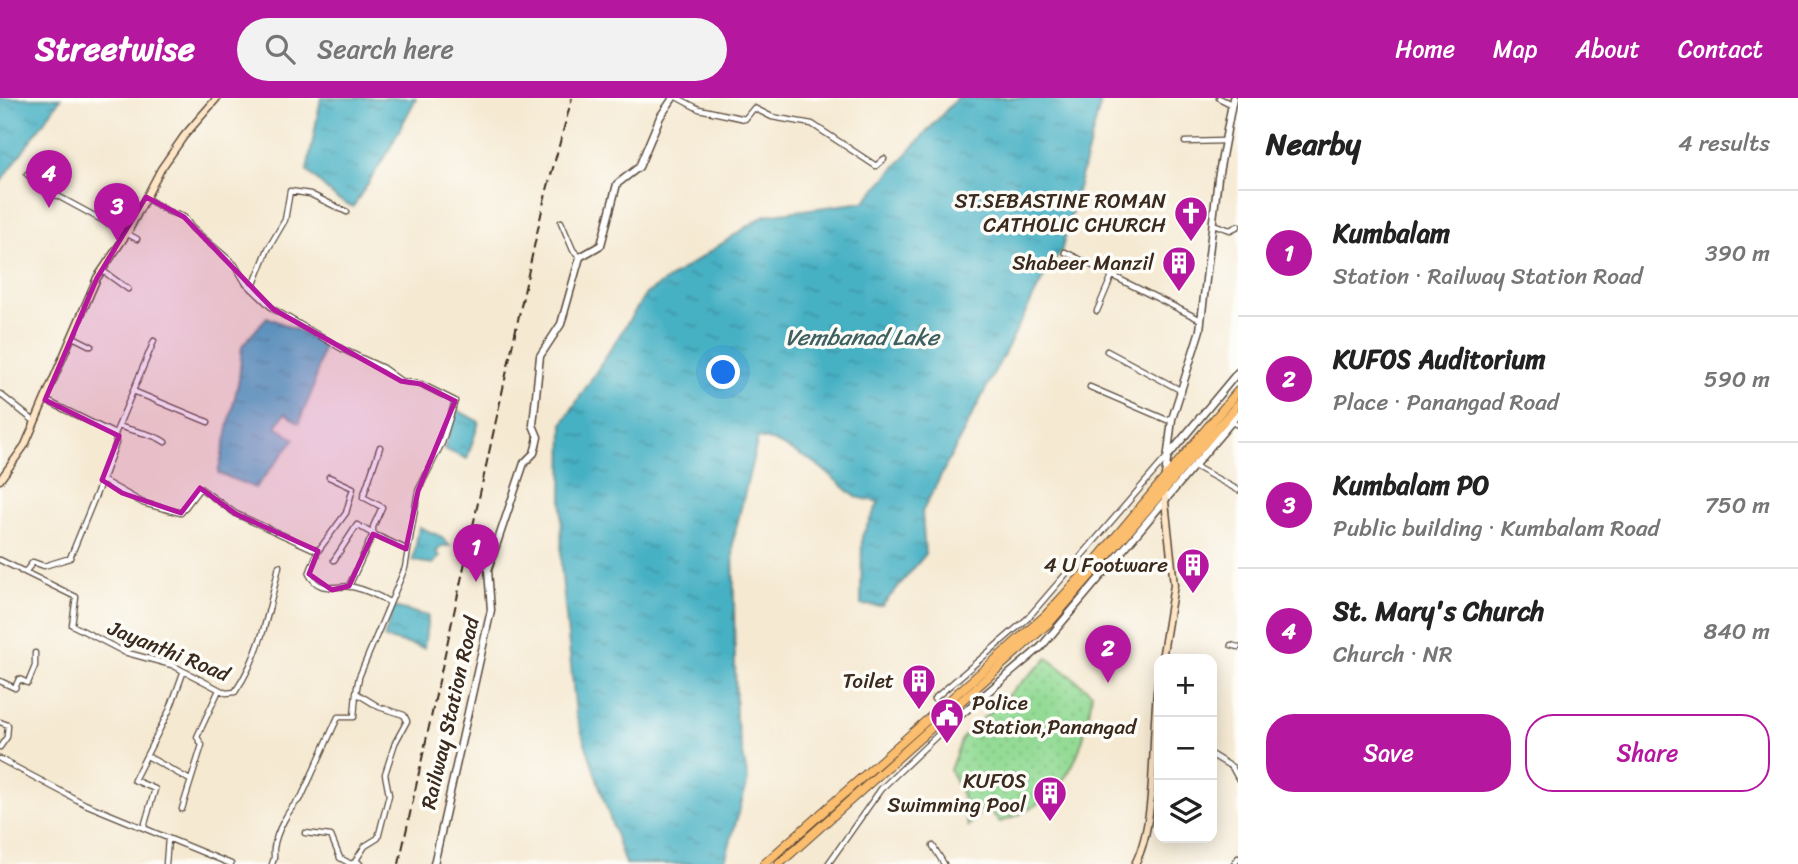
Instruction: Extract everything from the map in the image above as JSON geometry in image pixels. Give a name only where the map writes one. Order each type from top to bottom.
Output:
[{"type":"highway","points":[[764,864],[1046,615],[1238,391]]},
{"type":"highway","points":[[779,864],[1052,620],[1238,404]]},
{"type":"highway","points":[[1164,492],[1165,479]]},
{"type":"main road","points":[[0,480],[25,445],[97,278],[128,232],[184,136],[217,98]]},
{"type":"main road","points":[[1163,654],[1174,585],[1164,492]]},
{"type":"main road","points":[[1135,864],[1140,853],[1154,756]]},
{"type":"street","points":[[561,222],[573,250],[580,257],[599,248],[617,184],[639,167],[660,117],[673,98]]},
{"type":"street","points":[[678,98],[699,109],[745,119],[754,108],[772,117],[812,124],[876,166],[884,159]]},
{"type":"street","points":[[1165,479],[1172,417],[1182,391],[1201,320],[1224,141],[1232,101],[1219,98]]},
{"type":"street","points":[[1185,142],[1224,141]]},
{"type":"street","points":[[27,174],[43,188],[137,239]]},
{"type":"street","points":[[253,289],[268,249],[285,220],[289,191],[310,194],[347,212]]},
{"type":"street","points":[[146,197],[189,221],[192,228],[235,265],[273,309],[344,350],[383,368],[401,382],[421,384],[455,401],[442,443],[418,491],[405,568],[359,677],[354,717],[338,717],[301,798],[293,803],[274,846],[276,857],[272,864]]},
{"type":"street","points":[[1213,224],[1230,230],[1238,226]]},
{"type":"street","points":[[1065,252],[1111,278],[1137,286],[1201,320]]},
{"type":"street","name":"Railway Station Road","points":[[434,864],[491,610],[488,570],[524,463],[537,446],[538,437],[533,425],[540,356],[561,324],[580,257]]},
{"type":"street","points":[[103,271],[128,289]]},
{"type":"street","points":[[1097,311],[1111,278]]},
{"type":"street","points":[[73,337],[91,346]]},
{"type":"street","points":[[19,571],[26,570],[33,562],[44,566],[70,558],[154,341]]},
{"type":"street","points":[[1107,351],[1182,391]]},
{"type":"street","points":[[934,699],[1027,620],[1238,372]]},
{"type":"street","points":[[1090,387],[1167,420],[1172,417]]},
{"type":"street","points":[[133,391],[208,422]]},
{"type":"street","points":[[0,394],[34,421]]},
{"type":"street","points":[[45,400],[116,434]]},
{"type":"street","points":[[828,864],[881,789],[943,730],[1041,647],[1235,423],[1238,414]]},
{"type":"street","points":[[119,426],[143,435],[153,434],[165,442]]},
{"type":"street","points":[[349,586],[373,534],[373,527],[382,507],[363,497],[380,447]]},
{"type":"street","points":[[1195,466],[1238,490]]},
{"type":"street","points":[[0,467],[7,472]]},
{"type":"street","points":[[330,477],[353,488],[346,513],[318,551],[309,574],[312,580],[332,590],[349,586],[372,592],[389,602]]},
{"type":"street","points":[[102,480],[143,503],[181,513],[200,488],[236,514],[318,551]]},
{"type":"street","points":[[334,560],[357,525],[406,550]]},
{"type":"street","name":"Jayanthi Road","points":[[0,560],[76,597],[72,625],[124,652],[172,665],[219,690],[235,692],[246,676],[266,628],[279,566]]},
{"type":"street","points":[[1231,645],[1238,647]]},
{"type":"street","points":[[0,681],[15,688],[19,680],[28,683],[35,666],[35,653]]},
{"type":"street","points":[[144,827],[155,789],[134,780],[183,673]]},
{"type":"street","points":[[182,809],[202,745],[197,737],[219,690]]},
{"type":"street","points":[[305,832],[331,836],[340,858],[351,864],[358,863],[365,846],[378,838],[388,796],[385,774],[395,743],[407,721],[404,715],[379,707],[371,700],[356,694]]},
{"type":"street","points":[[0,722],[8,725],[7,737],[0,747]]},
{"type":"street","points":[[147,756],[190,780]]},
{"type":"street","points":[[1217,757],[1232,767],[1238,778]]},
{"type":"street","points":[[0,759],[85,804],[231,864]]},
{"type":"street","points":[[166,864],[168,839]]},
{"type":"street","points":[[933,846],[944,864]]},
{"type":"street","points":[[1234,864],[1238,858]]},
{"type":"highlighted area","points":[[146,197],[184,217],[273,309],[401,381],[421,384],[455,401],[418,491],[406,549],[373,534],[349,586],[332,590],[309,574],[318,551],[236,514],[200,488],[181,513],[122,493],[102,480],[119,436],[45,400],[97,278]]},
{"type":"green space","points":[[1048,658],[1092,693],[1077,757],[1056,789],[1041,802],[1000,822],[985,806],[968,827],[962,795],[950,770],[962,738]]},
{"type":"water","points":[[0,98],[61,98],[0,183]]},
{"type":"water","points":[[321,98],[416,98],[389,150],[353,207],[337,199],[307,171]]},
{"type":"water","name":"Vembanad Lake","points":[[957,98],[1102,98],[1061,252],[1047,271],[922,512],[925,555],[882,606],[861,605],[862,536],[879,502],[856,497],[814,462],[775,442],[758,438],[733,541],[736,719],[748,780],[724,864],[625,864],[576,715],[561,567],[563,423],[646,294],[765,215],[864,202]]},
{"type":"water","points":[[267,317],[324,342],[313,389],[299,423],[285,413],[276,427],[295,439],[255,488],[218,473],[239,379],[242,346]]},
{"type":"water","points":[[457,410],[479,422],[467,459],[444,449]]},
{"type":"water","points":[[419,527],[440,536],[450,546],[442,546],[436,552],[440,556],[433,564],[413,561]]},
{"type":"water","points":[[394,607],[428,616],[424,648],[384,638]]},
{"type":"waterway","points":[[1185,483],[1197,469]]},
{"type":"railway","points":[[399,864],[544,201],[572,98]]},
{"type":"place","name":"St. Mary's Church","points":[[49,208]]},
{"type":"place","name":"Kumbalam PO","points":[[117,241]]},
{"type":"place","name":"ST.SEBASTINE ROMAN CATHOLIC CHURCH","points":[[1191,243]]},
{"type":"place","name":"Shabeer Manzil","points":[[1179,293]]},
{"type":"place","name":"Kumbalam","points":[[476,582]]},
{"type":"place","name":"4 U Footware","points":[[1193,595]]},
{"type":"place","name":"KUFOS Auditorium","points":[[1108,683]]},
{"type":"place","name":"Toilet","points":[[919,711]]},
{"type":"place","name":"Police Station,Panangad","points":[[947,745]]},
{"type":"place","name":"KUFOS Swimming Pool","points":[[1050,823]]}]
